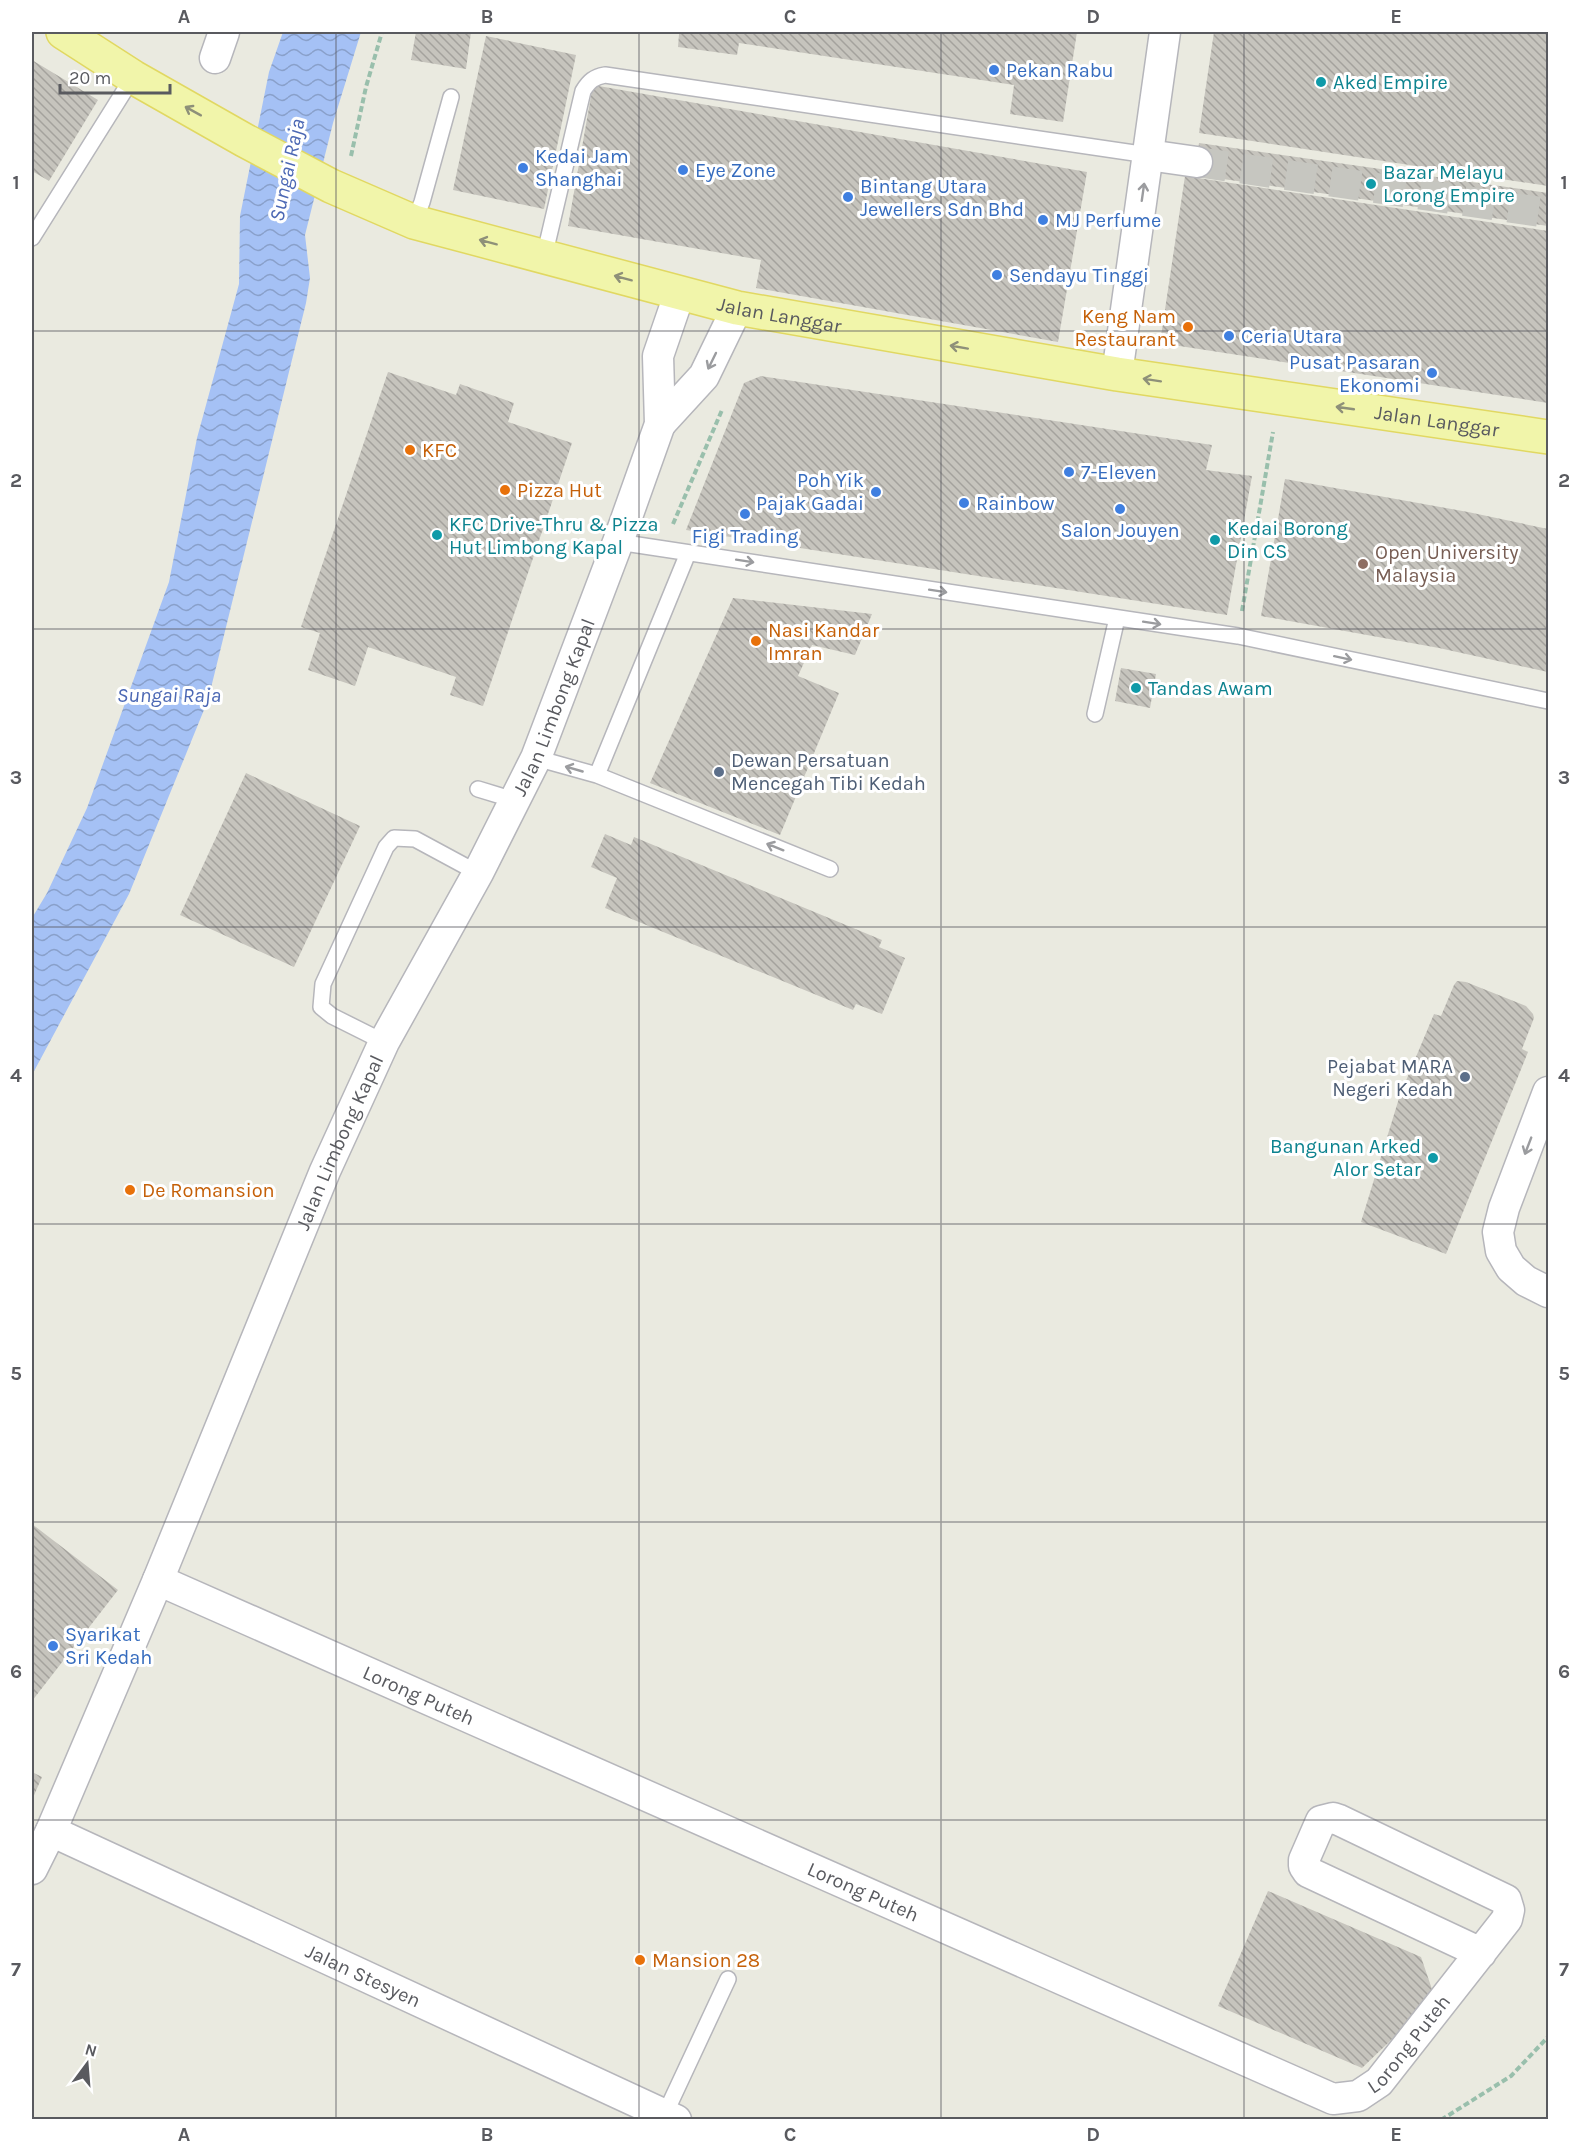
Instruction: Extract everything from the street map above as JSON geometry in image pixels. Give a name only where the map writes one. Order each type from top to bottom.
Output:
[{"type":"main road","name":"Jalan Langgar","points":[[63,32],[133,77],[244,140],[338,189],[414,222],[737,308],[1118,374],[1548,436]]},
{"type":"street","points":[[1118,374],[1165,32]]},
{"type":"street","points":[[1148,155],[1197,162]]},
{"type":"street","name":"Jalan Limbong Kapal","points":[[32,1869],[51,1831],[158,1580],[325,1171],[384,1042],[478,873],[536,758],[660,424],[658,356],[680,292]]},
{"type":"street","name":"Jalan Limbong Kapal","points":[[660,424],[704,376],[737,308]]},
{"type":"street","points":[[1548,1092],[1504,1208],[1498,1232],[1501,1251],[1511,1268],[1526,1281],[1548,1292]]},
{"type":"street","name":"Lorong Puteh","points":[[158,1580],[1333,2099],[1358,2096],[1378,2082],[1481,1953],[1507,1919],[1509,1910],[1506,1900],[1339,1820],[1326,1818],[1321,1821],[1304,1860],[1304,1866],[1308,1872],[1481,1953]]},
{"type":"street","name":"Jalan Stesyen","points":[[51,1831],[670,2117]]},
{"type":"lane","points":[[544,257],[584,91],[588,82],[596,76],[605,75],[1148,155]]},
{"type":"lane","points":[[32,238],[133,77]]},
{"type":"lane","points":[[414,222],[422,202],[451,97]]},
{"type":"lane","points":[[618,542],[1238,636],[1548,701]]},
{"type":"lane","points":[[597,776],[688,553]]},
{"type":"lane","points":[[1095,714],[1117,618]]},
{"type":"lane","points":[[536,758],[597,776],[830,869]]},
{"type":"lane","points":[[478,789],[514,801]]},
{"type":"lane","points":[[384,1042],[332,1016],[321,1007],[323,984],[386,846],[394,838],[415,839],[478,873]]},
{"type":"lane","points":[[670,2117],[728,1978]]},
{"type":"path","points":[[338,189],[382,32]]},
{"type":"path","points":[[1238,636],[1279,399]]},
{"type":"path","points":[[662,548],[723,406]]},
{"type":"path","points":[[1441,2120],[1511,2076],[1548,2037]]},
{"type":"water","name":"Sungai Raja","points":[[283,32],[361,32],[333,123],[305,235],[310,278],[306,303],[208,700],[129,894],[32,1075],[32,918],[47,893],[87,808],[169,582],[197,438],[239,284],[240,216],[269,72]]},
{"type":"building","points":[[416,32],[471,32],[466,69],[411,60]]},
{"type":"building","name":"Pekan Rabu","points":[[672,32],[1077,32],[1063,122],[1010,114],[1014,85],[739,43],[737,55],[678,47],[679,34]]},
{"type":"building","name":"Aked Empire","points":[[1214,32],[1548,32],[1548,186],[1199,133]]},
{"type":"building","points":[[486,36],[576,55],[544,209],[453,190]]},
{"type":"building","points":[[32,60],[98,100],[49,181],[32,171]]},
{"type":"building","points":[[593,85],[1087,172],[1058,342],[756,288],[761,260],[568,226]]},
{"type":"building","name":"Bazar Melayu Lorong Empire","points":[[1199,143],[1548,193],[1548,226],[1195,175]]},
{"type":"building","points":[[1185,176],[1548,231],[1548,403],[1160,343]]},
{"type":"building","name":"KFC Drive-Thru & Pizza Hut Limbong Kapal","points":[[388,372],[456,395],[460,384],[514,403],[508,422],[572,443],[483,706],[450,695],[456,677],[368,647],[355,686],[308,670],[320,633],[301,627]]},
{"type":"building","points":[[761,376],[1212,445],[1206,470],[1252,476],[1227,615],[686,530],[744,383]]},
{"type":"building","name":"Open University Malaysia","points":[[1285,479],[1548,529],[1548,672],[1439,648],[1261,616]]},
{"type":"building","points":[[733,598],[872,614],[855,655],[812,645],[798,676],[839,693],[780,835],[650,783]]},
{"type":"building","name":"Tandas Awam","points":[[1121,668],[1156,674],[1150,708],[1115,701]]},
{"type":"building","points":[[246,773],[360,826],[294,967],[180,915]]},
{"type":"building","points":[[605,834],[631,845],[634,837],[882,940],[879,947],[905,958],[882,1014],[856,1004],[853,1010],[605,908],[617,878],[591,867]]},
{"type":"building","name":"Bangunan Arked Alor Setar","points":[[1457,981],[1466,982],[1526,1006],[1534,1018],[1522,1049],[1528,1052],[1446,1254],[1361,1222],[1400,1095],[1434,1014],[1441,1016]]},
{"type":"building","name":"Syarikat Sri Kedah","points":[[32,1524],[118,1590],[32,1701]]},
{"type":"building","points":[[32,1772],[42,1777],[32,1800]]},
{"type":"building","points":[[1268,1891],[1421,1957],[1435,1998],[1362,2068],[1218,2006]]},
{"type":"tunnel","points":[[1197,162],[1548,213]]},
{"type":"place","name":"Pekan Rabu","points":[[994,70]]},
{"type":"place","name":"Aked Empire","points":[[1321,82]]},
{"type":"place","name":"Kedai Jam Shanghai","points":[[523,168]]},
{"type":"place","name":"Eye Zone","points":[[683,170]]},
{"type":"place","name":"Bazar Melayu Lorong Empire","points":[[1371,184]]},
{"type":"place","name":"Bintang Utara Jewellers Sdn Bhd","points":[[848,197]]},
{"type":"place","name":"MJ Perfume","points":[[1043,220]]},
{"type":"place","name":"Sendayu Tinggi","points":[[997,275]]},
{"type":"place","name":"Keng Nam Restaurant","points":[[1188,327]]},
{"type":"place","name":"Ceria Utara","points":[[1229,336]]},
{"type":"place","name":"Pusat Pasaran Ekonomi","points":[[1432,373]]},
{"type":"place","name":"KFC","points":[[410,450]]},
{"type":"place","name":"7-Eleven","points":[[1069,472]]},
{"type":"place","name":"Pizza Hut","points":[[505,490]]},
{"type":"place","name":"Poh Yik Pajak Gadai","points":[[876,492]]},
{"type":"place","name":"Rainbow","points":[[964,503]]},
{"type":"place","name":"Salon Jouyen","points":[[1120,509]]},
{"type":"place","name":"Figi Trading","points":[[745,514]]},
{"type":"place","name":"KFC Drive-Thru & Pizza Hut Limbong Kapal","points":[[437,535]]},
{"type":"place","name":"Kedai Borong Din CS","points":[[1215,540]]},
{"type":"place","name":"Open University Malaysia","points":[[1363,564]]},
{"type":"place","name":"Nasi Kandar Imran","points":[[756,641]]},
{"type":"place","name":"Tandas Awam","points":[[1136,688]]},
{"type":"place","name":"Dewan Persatuan Mencegah Tibi Kedah","points":[[719,772]]},
{"type":"place","name":"Pejabat MARA Negeri Kedah","points":[[1465,1077]]},
{"type":"place","name":"Bangunan Arked Alor Setar","points":[[1433,1158]]},
{"type":"place","name":"De Romansion","points":[[130,1190]]},
{"type":"place","name":"Syarikat Sri Kedah","points":[[53,1646]]},
{"type":"place","name":"Mansion 28","points":[[640,1960]]}]
